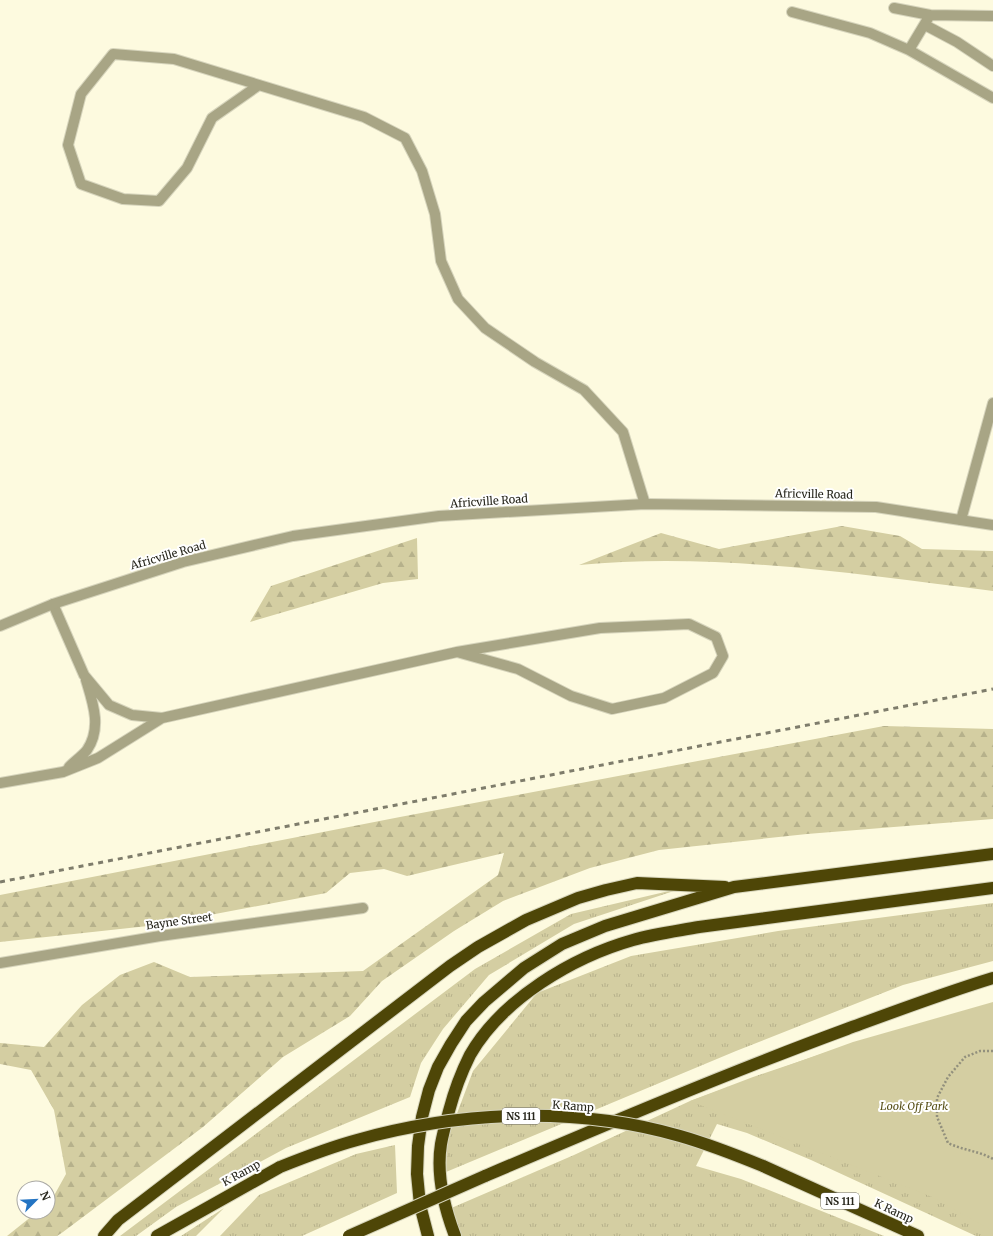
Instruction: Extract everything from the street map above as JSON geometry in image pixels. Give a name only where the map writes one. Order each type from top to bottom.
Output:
[{"type":"highway","points":[[428,1236],[420,1206],[417,1174],[418,1146],[422,1117],[429,1090],[438,1067],[466,1021],[484,1002],[524,968],[562,944],[605,926],[734,887],[993,854]]},
{"type":"highway","points":[[104,1236],[118,1220],[419,990],[461,958],[501,933],[532,917],[578,898],[637,883],[734,887]]},
{"type":"highway","points":[[455,1236],[444,1199],[440,1172],[441,1145],[452,1097],[460,1076],[471,1054],[486,1033],[501,1016],[519,1000],[555,974],[592,955],[612,947],[652,935],[706,926],[993,888]]},
{"type":"highway","points":[[349,1236],[485,1176],[722,1076],[911,1005],[993,978]]},
{"type":"highway","name":"K Ramp","points":[[157,1236],[280,1167],[356,1140],[414,1126],[473,1118],[532,1116],[592,1120],[652,1130],[709,1145],[763,1166],[918,1236]]},
{"type":"street","points":[[894,8],[930,15],[993,16]]},
{"type":"street","points":[[792,12],[870,33],[909,50],[993,98]]},
{"type":"street","points":[[909,50],[930,15]]},
{"type":"street","points":[[925,25],[957,42],[993,66]]},
{"type":"street","points":[[259,85],[212,118],[187,168],[159,201],[123,199],[80,184],[68,145],[81,94],[113,54],[174,59],[364,117],[405,138],[422,171],[435,214],[441,261],[458,299],[485,328],[535,362],[584,390],[623,432],[645,504]]},
{"type":"street","points":[[961,520],[993,403]]},
{"type":"street","name":"Africville Road","points":[[0,626],[53,604],[183,562],[293,536],[439,516],[645,504],[876,508],[993,525]]},
{"type":"street","points":[[53,604],[84,675],[95,708],[95,734],[87,750],[63,772]]},
{"type":"street","points":[[84,675],[109,705],[132,715],[162,718],[457,652],[600,628],[689,624],[716,637],[723,656],[713,674],[664,698],[612,709],[571,696],[518,669],[457,652]]},
{"type":"street","points":[[0,783],[63,772],[98,758],[162,718]]},
{"type":"street","name":"Bayne Street","points":[[0,963],[160,936],[362,908]]},
{"type":"path","points":[[993,1051],[980,1051],[965,1058],[948,1077],[937,1098],[937,1117],[948,1143],[958,1148],[985,1154],[993,1159]]},
{"type":"green space","points":[[842,526],[900,536],[922,549],[993,551],[993,591],[838,572],[734,563],[682,561],[579,565],[661,533],[719,549]]},
{"type":"green space","points":[[417,538],[418,579],[383,583],[250,622],[271,586]]},
{"type":"green space","points":[[884,726],[993,729],[993,819],[807,834],[659,850],[590,868],[503,901],[454,931],[382,981],[350,1016],[283,1057],[203,1127],[63,1232],[57,1236],[7,1236],[27,1220],[56,1220],[56,1192],[66,1174],[54,1110],[31,1070],[0,1064],[0,1043],[44,1047],[82,1005],[120,975],[154,962],[190,977],[363,971],[498,875],[504,853],[407,876],[384,869],[350,873],[326,893],[157,925],[0,942],[0,895],[400,817]]},
{"type":"green space","points":[[686,887],[574,924],[489,975],[443,1029],[421,1063],[410,1097],[286,1148],[176,1207],[136,1236],[120,1236],[475,969],[571,914]]},
{"type":"green space","points":[[993,903],[993,961],[903,985],[736,1051],[446,1172],[447,1140],[473,1071],[537,993],[631,956],[778,931]]},
{"type":"green space","name":"Look Off Park","points":[[993,1002],[993,1231],[932,1197],[690,1101],[853,1042]]},
{"type":"green space","points":[[833,1050],[993,1186],[993,1236],[976,1236],[811,1160],[747,1133],[717,1124],[696,1166],[741,1179],[884,1236],[460,1236],[449,1209],[574,1155],[690,1101],[753,1077]]},
{"type":"green space","points":[[395,1145],[397,1193],[302,1236],[220,1236],[259,1195],[356,1154]]},
{"type":"green space","points":[[224,1208],[196,1236],[181,1236]]},
{"type":"railway","points":[[0,882],[993,689]]}]
